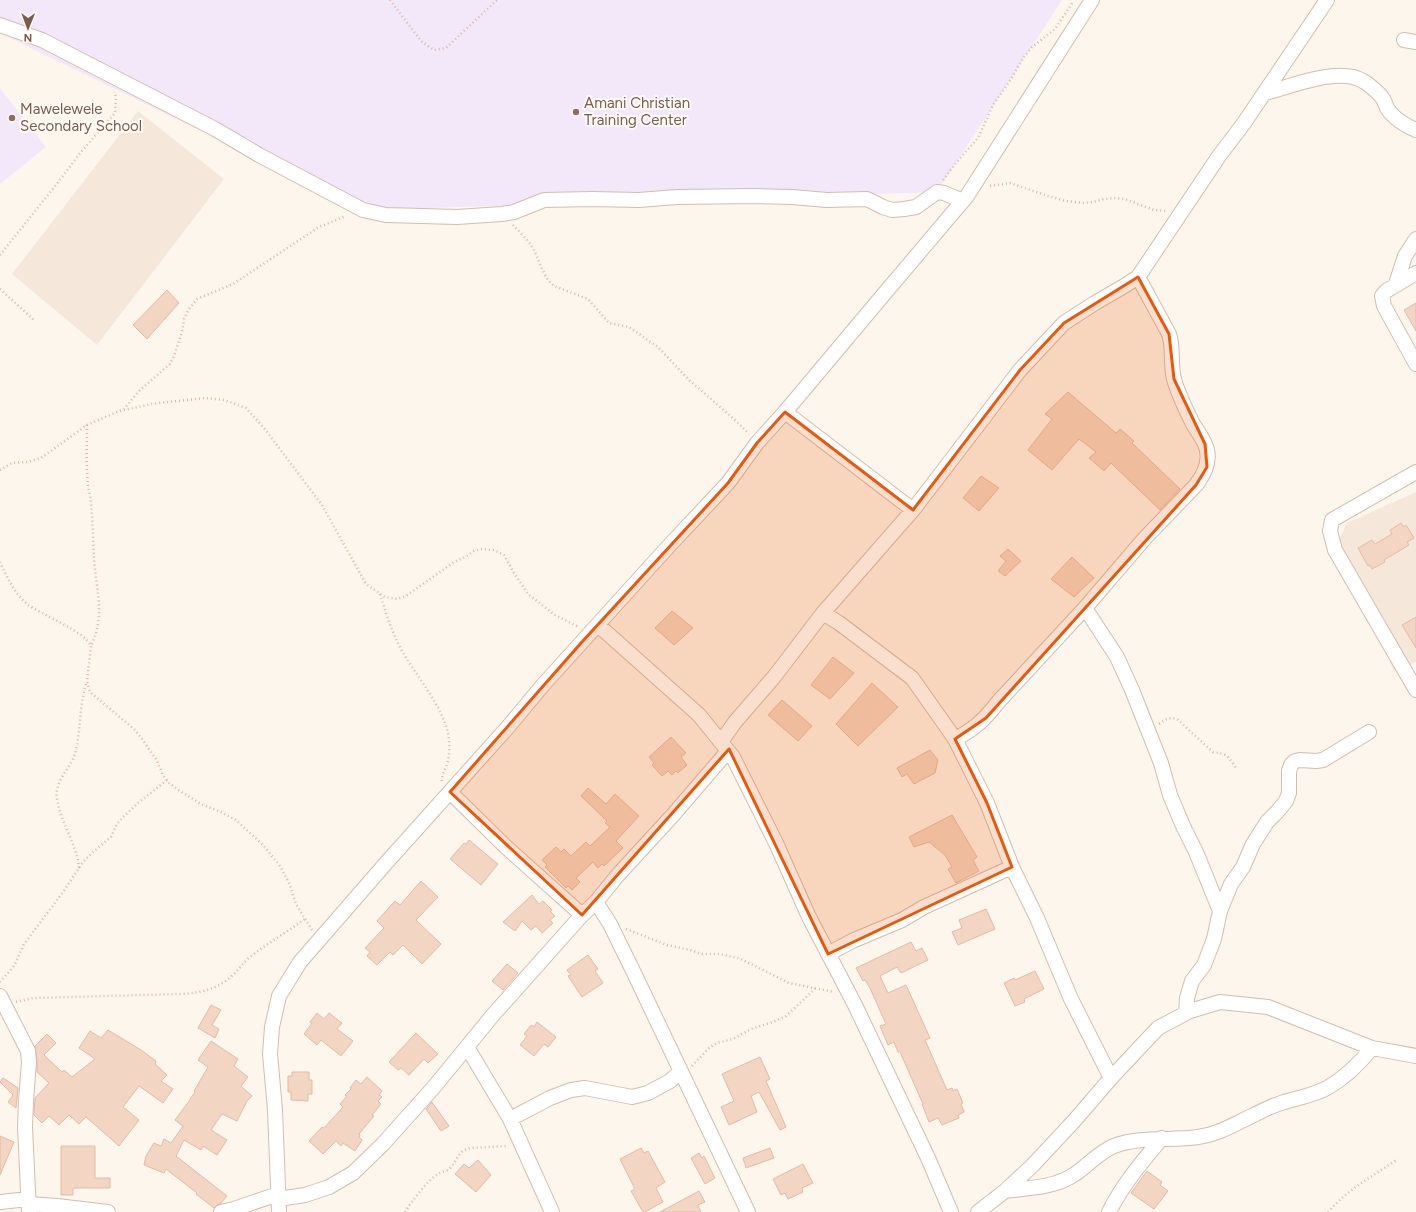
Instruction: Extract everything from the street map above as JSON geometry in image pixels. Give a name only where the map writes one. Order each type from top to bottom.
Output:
[{"type":"street","points":[[280,1205],[275,1110],[270,1054],[272,1026],[280,996],[300,962],[594,629],[728,483],[757,443],[785,412],[967,195],[1092,0]]},
{"type":"street","points":[[221,1212],[234,1209],[280,1205],[329,1187],[352,1173],[383,1144],[582,915],[596,902],[617,876],[673,815],[724,746],[735,722],[774,677],[823,613],[913,510],[1020,370],[1064,323],[1138,276],[1219,156],[1265,93],[1324,2]]},
{"type":"street","points":[[3,29],[42,40],[215,129],[259,155],[363,210],[386,215],[457,217],[502,214],[514,212],[544,200],[638,200],[677,197],[756,196],[827,200],[867,199],[892,210],[916,207],[937,192],[967,195]]},
{"type":"street","points":[[1265,93],[1318,78],[1334,76],[1354,78],[1363,81],[1379,94],[1393,116],[1410,128],[1416,130]]},
{"type":"street","points":[[1396,284],[1405,256],[1416,239]]},
{"type":"street","points":[[1416,273],[1386,290],[1383,294],[1384,306],[1416,364]]},
{"type":"street","points":[[955,739],[986,718],[999,701],[1085,608],[1145,538],[1196,484],[1203,476],[1207,467],[1208,457],[1205,444],[1186,410],[1174,378],[1172,341],[1138,276]]},
{"type":"street","points":[[785,412],[913,510]]},
{"type":"street","points":[[1414,683],[1335,550],[1330,531],[1332,520],[1416,472]]},
{"type":"street","points":[[1085,608],[1117,657],[1132,690],[1161,763],[1170,795],[1196,852],[1220,911]]},
{"type":"street","points":[[823,613],[839,623],[912,678],[955,739],[987,803],[1012,867],[1037,918],[1072,999],[1111,1078]]},
{"type":"street","points":[[594,629],[699,716],[733,757],[809,917],[850,996],[928,1158],[951,1212]]},
{"type":"street","points":[[1186,1013],[1187,998],[1192,981],[1204,965],[1214,939],[1220,911],[1231,884],[1239,875],[1253,844],[1267,822],[1286,801],[1289,793],[1289,771],[1292,765],[1295,761],[1300,760],[1323,760],[1369,732]]},
{"type":"street","points":[[449,793],[506,847],[582,915]]},
{"type":"street","points":[[828,954],[852,941],[902,920],[924,907],[1012,867]]},
{"type":"street","points":[[596,902],[610,924],[748,1212]]},
{"type":"street","points":[[2,1001],[28,1051],[29,1062],[25,1127],[29,1205]]},
{"type":"street","points":[[978,1212],[1005,1191],[1032,1166],[1158,1028],[1186,1013],[1220,1002],[1268,1007],[1372,1048],[1416,1056]]},
{"type":"street","points":[[467,1047],[510,1119],[552,1212]]},
{"type":"street","points":[[1005,1191],[1033,1188],[1057,1183],[1073,1176],[1096,1157],[1113,1146],[1135,1141],[1162,1138],[1197,1138],[1214,1134],[1283,1102],[1326,1088],[1355,1068],[1372,1048]]},
{"type":"street","points":[[510,1119],[550,1098],[571,1090],[585,1088],[632,1097],[648,1093],[681,1074]]},
{"type":"street","points":[[1109,1212],[1127,1181],[1162,1138]]},
{"type":"street","points":[[0,1202],[108,1212]]},
{"type":"path","points":[[390,0],[421,41],[434,50],[446,48],[497,0]]},
{"type":"path","points":[[937,192],[955,164],[978,138],[993,105],[1023,58],[1032,47],[1055,29],[1075,0]]},
{"type":"path","points":[[0,255],[81,152],[115,113],[116,97],[112,89],[120,81]]},
{"type":"path","points":[[967,195],[1005,182],[1066,201],[1082,203],[1115,198],[1125,199],[1154,210],[1183,210]]},
{"type":"path","points":[[0,470],[12,463],[28,462],[41,458],[87,425],[124,409],[139,391],[170,364],[182,332],[184,319],[197,299],[233,284],[319,227],[363,210]]},
{"type":"path","points":[[502,214],[531,244],[550,283],[554,286],[588,299],[609,323],[629,327],[658,347],[689,380],[736,421],[757,443]]},
{"type":"path","points":[[0,289],[36,321]]},
{"type":"path","points":[[120,411],[151,404],[205,398],[224,400],[246,408],[264,428],[322,505],[366,584],[385,597],[397,599],[406,596],[454,562],[474,551],[480,549],[494,550],[504,555],[528,594],[555,615],[594,629]]},
{"type":"path","points":[[79,868],[76,850],[59,806],[56,793],[75,753],[82,696],[87,683],[91,646],[96,635],[100,613],[94,561],[91,502],[86,462],[87,425]]},
{"type":"path","points":[[0,562],[10,584],[26,603],[77,633],[89,642],[91,646]]},
{"type":"path","points":[[380,594],[393,632],[402,651],[429,692],[447,732],[449,743],[448,762],[442,778],[443,785],[449,793]]},
{"type":"path","points":[[87,683],[90,692],[134,729],[156,759],[163,775],[167,780],[180,791],[201,804],[236,820],[263,845],[283,872],[289,883],[296,904],[318,941]]},
{"type":"path","points":[[1148,730],[1166,718],[1177,719],[1213,752],[1227,756],[1237,769]]},
{"type":"path","points":[[0,982],[14,966],[24,944],[92,852],[111,837],[117,824],[123,817],[167,780]]},
{"type":"path","points":[[2,1001],[33,998],[193,994],[208,991],[222,984],[248,959],[271,941],[305,919]]},
{"type":"path","points":[[610,924],[675,947],[702,954],[719,954],[739,958],[789,982],[850,996]]},
{"type":"path","points":[[681,1074],[712,1045],[733,1039],[751,1029],[786,1016],[816,988]]},
{"type":"path","points":[[405,1212],[429,1181],[437,1174],[447,1171],[452,1167],[456,1158],[464,1150],[470,1148],[522,1144]]},
{"type":"path","points":[[1328,1212],[1338,1200],[1352,1188],[1398,1159]]},
{"type":"highlighted area","points":[[1138,277],[1169,334],[1174,379],[1205,444],[1207,467],[1196,485],[986,718],[955,739],[987,803],[1012,867],[828,954],[729,749],[582,915],[450,792],[581,643],[728,483],[757,443],[785,412],[913,510],[1020,370],[1064,323]]},
{"type":"shaded area","name":"Amani Christian Training Center","points":[[0,0],[1062,0],[937,192],[363,210],[0,33]]},
{"type":"shaded area","name":"Mawelewele Secondary School","points":[[0,88],[46,147],[0,184]]},
{"type":"shaded area","points":[[138,111],[224,179],[97,345],[12,274]]},
{"type":"shaded area","points":[[1416,492],[1416,662],[1394,672],[1355,573],[1339,539],[1347,523]]},
{"type":"building","points":[[167,290],[179,303],[147,339],[133,325]]},
{"type":"building","points":[[1416,303],[1416,331],[1404,310]]},
{"type":"building","points":[[1068,392],[1116,433],[1120,429],[1134,441],[1132,443],[1180,489],[1160,510],[1111,463],[1104,471],[1089,458],[1096,452],[1079,439],[1052,470],[1028,450],[1052,419],[1045,414]]},
{"type":"building","points":[[981,476],[999,488],[979,511],[963,498]]},
{"type":"building","points":[[1401,523],[1404,527],[1406,525],[1414,538],[1407,542],[1409,545],[1384,560],[1385,562],[1372,569],[1370,565],[1368,566],[1358,548],[1372,540],[1375,544],[1392,534],[1390,530]]},
{"type":"building","points":[[1008,549],[1021,561],[1005,576],[998,571],[1006,561],[1000,556]]},
{"type":"building","points":[[1072,557],[1094,578],[1074,597],[1051,579]]},
{"type":"building","points":[[672,611],[693,628],[674,645],[655,628]]},
{"type":"building","points":[[1416,617],[1416,648],[1402,625]]},
{"type":"building","points":[[833,657],[854,673],[830,699],[811,685]]},
{"type":"building","points":[[872,683],[898,707],[858,746],[836,724]]},
{"type":"building","points":[[782,700],[812,726],[798,741],[768,715]]},
{"type":"building","points":[[671,737],[686,753],[681,757],[687,765],[678,773],[676,771],[672,775],[668,771],[662,776],[652,765],[654,763],[649,757]]},
{"type":"building","points":[[930,750],[938,760],[935,773],[914,784],[907,774],[902,777],[897,768]]},
{"type":"building","points":[[588,788],[606,804],[615,794],[639,816],[616,841],[623,848],[604,866],[602,864],[598,868],[593,862],[576,878],[580,882],[572,890],[568,886],[566,888],[545,867],[547,865],[542,860],[556,847],[561,852],[564,849],[571,856],[586,842],[590,846],[610,827],[605,823],[607,821],[581,796]]},
{"type":"building","points":[[952,815],[977,857],[973,860],[979,871],[956,883],[948,869],[952,867],[945,855],[929,842],[914,847],[909,837]]},
{"type":"building","points":[[469,840],[498,864],[481,885],[450,859],[464,843],[466,844]]},
{"type":"building","points":[[421,881],[438,897],[416,920],[441,944],[422,964],[403,945],[393,955],[390,952],[377,965],[367,956],[370,952],[365,948],[384,928],[377,921],[395,901],[400,905]]},
{"type":"building","points":[[532,895],[539,904],[543,901],[552,910],[550,911],[555,916],[550,920],[553,923],[542,933],[536,926],[531,930],[522,921],[515,931],[503,922]]},
{"type":"building","points":[[986,909],[995,929],[958,945],[952,932],[962,928],[959,920]]},
{"type":"building","points":[[911,942],[916,951],[922,948],[928,960],[901,973],[897,967],[880,976],[888,993],[906,985],[930,1038],[925,1040],[947,1090],[952,1088],[953,1091],[957,1089],[963,1103],[961,1104],[964,1112],[958,1115],[959,1118],[942,1125],[938,1118],[929,1122],[923,1104],[900,1052],[898,1052],[894,1042],[888,1045],[880,1026],[886,1024],[870,988],[865,980],[863,981],[856,968]]},
{"type":"building","points":[[588,955],[598,969],[595,971],[603,983],[582,997],[568,976],[571,975],[567,970]]},
{"type":"building","points":[[507,964],[518,973],[503,990],[492,981]]},
{"type":"building","points":[[1035,971],[1044,989],[1024,999],[1025,1002],[1015,1006],[1004,983]]},
{"type":"building","points":[[211,1005],[221,1010],[212,1025],[219,1029],[215,1038],[198,1028]]},
{"type":"building","points":[[317,1013],[324,1019],[329,1013],[342,1023],[337,1029],[353,1041],[341,1056],[321,1040],[317,1045],[304,1034],[312,1023],[310,1022]]},
{"type":"building","points":[[537,1022],[556,1037],[548,1047],[544,1044],[534,1056],[520,1045],[527,1036],[524,1034],[531,1025],[534,1027]]},
{"type":"building","points":[[108,1030],[156,1061],[155,1064],[167,1075],[161,1081],[173,1089],[163,1103],[139,1086],[123,1107],[139,1120],[119,1146],[86,1117],[79,1124],[69,1115],[59,1125],[49,1116],[42,1123],[34,1115],[35,1098],[49,1083],[37,1072],[35,1046],[47,1034],[56,1043],[44,1055],[62,1072],[64,1070],[72,1077],[95,1059],[79,1048],[90,1031],[101,1038]]},
{"type":"building","points":[[416,1033],[438,1054],[428,1063],[424,1059],[409,1075],[401,1068],[398,1070],[389,1062]]},
{"type":"building","points":[[211,1041],[238,1059],[234,1066],[248,1077],[241,1086],[252,1096],[247,1101],[237,1121],[222,1114],[211,1130],[227,1140],[217,1155],[203,1146],[201,1150],[184,1140],[176,1156],[227,1196],[214,1208],[166,1169],[164,1173],[144,1165],[146,1156],[154,1143],[161,1146],[164,1139],[171,1143],[183,1126],[175,1120],[195,1092],[194,1091],[208,1067],[198,1060]]},
{"type":"building","points":[[760,1057],[770,1079],[766,1081],[786,1127],[780,1130],[759,1092],[751,1096],[757,1112],[729,1125],[721,1107],[734,1101],[722,1074]]},
{"type":"building","points":[[292,1072],[309,1072],[309,1080],[312,1080],[312,1094],[308,1094],[308,1101],[291,1100],[291,1092],[288,1092],[288,1076],[292,1076]]},
{"type":"building","points":[[367,1077],[382,1091],[379,1095],[382,1097],[378,1101],[381,1104],[372,1115],[374,1116],[359,1134],[359,1137],[362,1140],[355,1151],[343,1143],[341,1146],[336,1141],[323,1154],[309,1141],[322,1127],[324,1128],[343,1107],[340,1104],[347,1096],[345,1095],[351,1089],[350,1088],[356,1080],[361,1084]]},
{"type":"building","points":[[3,1078],[18,1088],[16,1108],[8,1102],[13,1095],[0,1082]]},
{"type":"building","points":[[432,1102],[449,1126],[441,1131],[426,1109]]},
{"type":"building","points":[[0,1136],[14,1142],[0,1175]]},
{"type":"building","points":[[61,1146],[95,1146],[95,1178],[110,1178],[110,1188],[73,1188],[73,1195],[61,1195]]},
{"type":"building","points":[[641,1148],[644,1153],[648,1151],[665,1182],[656,1188],[663,1202],[645,1212],[643,1212],[631,1191],[635,1189],[620,1159]]},
{"type":"building","points":[[770,1148],[774,1158],[746,1168],[743,1158]]},
{"type":"building","points":[[699,1153],[702,1158],[704,1156],[715,1178],[705,1184],[691,1158]]},
{"type":"building","points":[[478,1160],[491,1175],[476,1192],[455,1174],[464,1164],[469,1168]]},
{"type":"building","points":[[803,1164],[813,1183],[802,1188],[803,1192],[788,1199],[785,1193],[781,1195],[773,1179]]},
{"type":"building","points":[[1147,1171],[1162,1182],[1160,1185],[1168,1191],[1154,1209],[1131,1193]]},
{"type":"building","points":[[699,1191],[705,1202],[698,1205],[701,1212],[660,1212]]},
{"type":"place","name":"Amani Christian Training Center","points":[[576,112]]},
{"type":"place","name":"Mawelewele Secondary School","points":[[12,118]]}]
